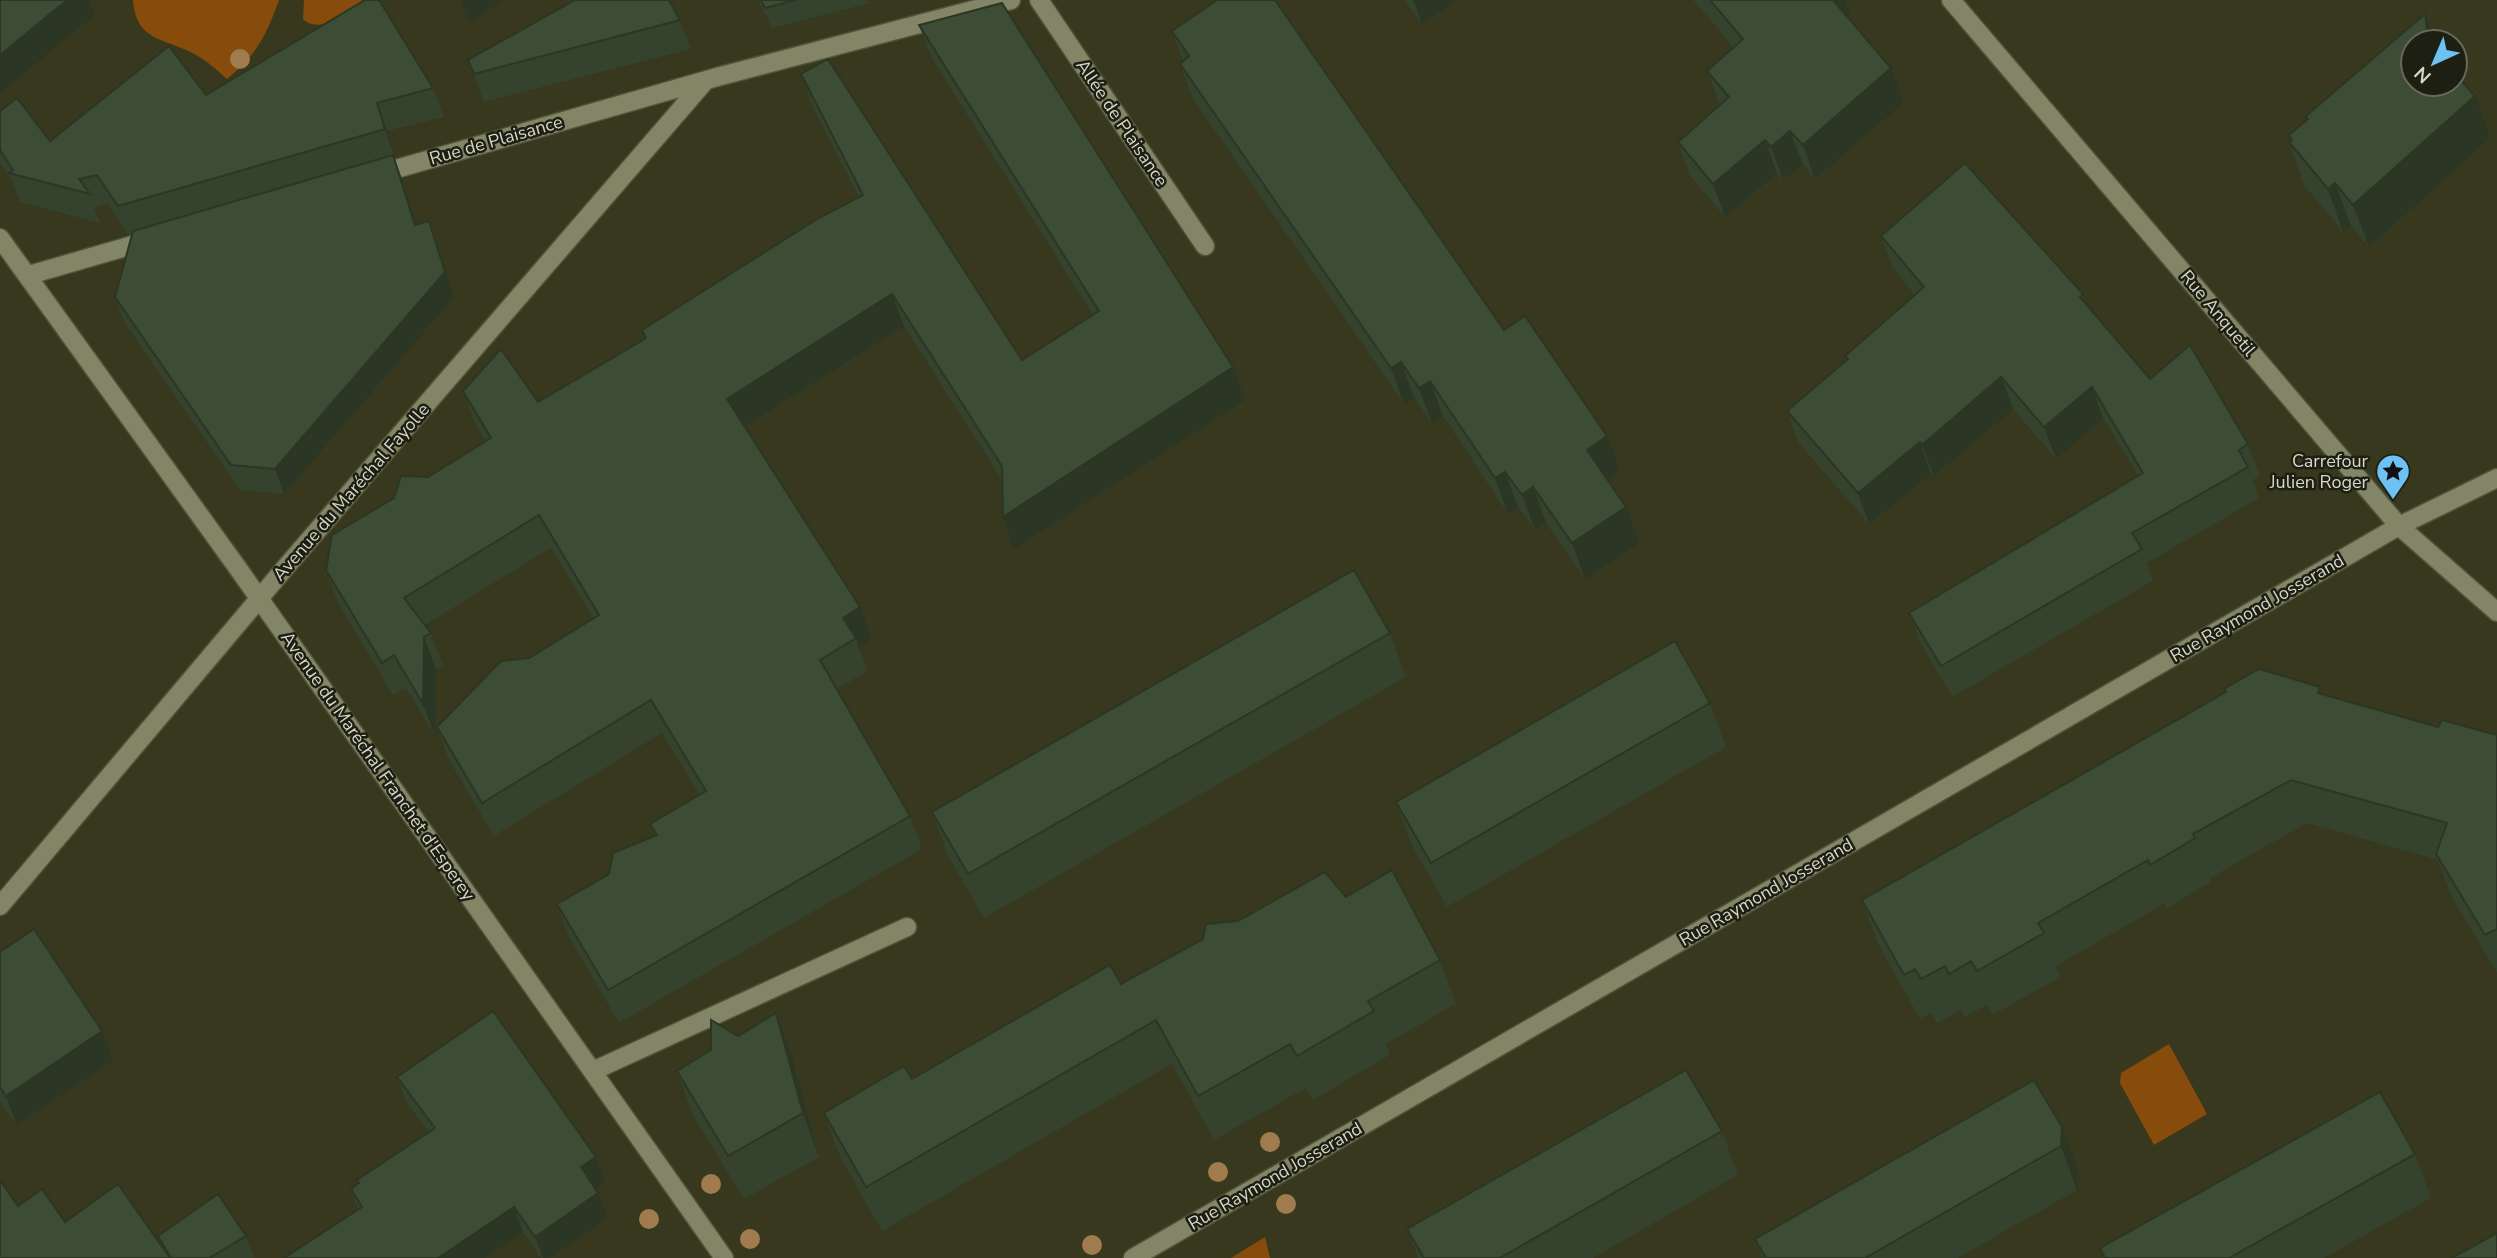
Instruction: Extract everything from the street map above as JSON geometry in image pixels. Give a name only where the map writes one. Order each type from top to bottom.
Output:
[{"type":"street","name":"Rue de Plaisance","points":[[356,181],[706,80],[1011,0]]},
{"type":"street","name":"Allée de Plaisance","points":[[1039,0],[1205,246]]},
{"type":"street","name":"Rue Anquetil","points":[[1951,0],[2399,526],[2497,612]]},
{"type":"street","name":"Avenue du Maréchal Fayolle","points":[[0,906],[259,598],[706,80]]},
{"type":"street","points":[[0,238],[29,275],[169,235]]},
{"type":"street","name":"Avenue du Maréchal Franchet d'Esperey","points":[[29,275],[595,1070],[724,1258]]},
{"type":"street","name":"Rue Raymond Josserand","points":[[1133,1258],[2399,526],[2497,478]]},
{"type":"street","points":[[595,1070],[907,926]]},
{"type":"shaded area","points":[[133,0],[279,0],[259,44],[227,79],[200,57],[147,32],[135,14]]},
{"type":"shaded area","points":[[304,0],[363,0],[334,20],[318,25],[303,19]]},
{"type":"shaded area","points":[[2169,1044],[2207,1114],[2154,1145],[2120,1083],[2121,1073]]},
{"type":"shaded area","points":[[1265,1237],[1270,1258],[1231,1258]]},
{"type":"building","points":[[0,0],[67,0],[0,55]]},
{"type":"building","points":[[365,0],[379,0],[433,88],[377,103],[385,129],[118,206],[97,175],[79,179],[90,194],[9,173],[13,170],[0,150],[0,111],[17,98],[50,141],[169,46],[206,95]]},
{"type":"building","points":[[575,0],[669,0],[680,20],[474,74],[468,60]]},
{"type":"building","points":[[761,0],[796,0],[765,8]]},
{"type":"building","points":[[1217,0],[1275,0],[1504,330],[1525,316],[1607,436],[1587,450],[1626,507],[1572,543],[1533,487],[1522,495],[1505,472],[1495,478],[1430,381],[1419,388],[1401,362],[1391,368],[1180,64],[1189,56],[1172,31]]},
{"type":"building","points":[[1710,0],[1833,0],[1891,68],[1803,145],[1790,131],[1771,147],[1765,140],[1713,184],[1678,142],[1729,97],[1707,71],[1743,39]]},
{"type":"building","points":[[1002,3],[1233,367],[1003,517],[1002,466],[892,294],[727,399],[860,607],[843,618],[856,638],[820,660],[910,816],[608,990],[557,904],[609,874],[613,853],[657,835],[650,824],[706,791],[651,700],[482,803],[437,727],[501,661],[529,658],[599,615],[539,515],[404,598],[431,633],[424,637],[423,704],[394,655],[382,663],[326,570],[332,535],[394,498],[401,476],[428,477],[491,438],[463,391],[501,349],[538,402],[646,338],[642,330],[817,219],[863,195],[801,74],[828,59],[1022,360],[1099,311],[919,25]]},
{"type":"building","points":[[2425,14],[2427,28],[2409,28]]},
{"type":"building","points":[[2399,36],[2399,98],[2469,98],[2469,89],[2475,96],[2353,205],[2335,183],[2328,189],[2289,142],[2292,140],[2289,135],[2308,119],[2306,116]]},
{"type":"building","points":[[393,155],[415,225],[429,221],[445,272],[275,469],[231,465],[115,297],[133,231]]},
{"type":"building","points":[[1965,163],[2083,294],[2080,297],[2150,379],[2190,345],[2248,444],[2239,450],[2248,467],[2132,533],[2142,549],[1941,666],[1909,613],[2143,473],[2092,387],[2044,427],[2001,377],[1922,445],[1920,442],[1858,493],[1787,411],[1848,359],[1845,356],[1924,287],[1881,236]]},
{"type":"building","points":[[1354,570],[1390,633],[968,874],[932,812]]},
{"type":"building","points":[[1675,641],[1710,703],[1431,863],[1396,802]]},
{"type":"building","points":[[2259,669],[2320,687],[2318,693],[2438,727],[2442,720],[2497,735],[2497,929],[2485,935],[2436,854],[2447,823],[2291,780],[2193,834],[2195,838],[2150,865],[2148,860],[2038,923],[2044,933],[1977,971],[1971,961],[1949,974],[1945,966],[1921,979],[1915,969],[1904,975],[1862,900],[2226,692],[2224,689]]},
{"type":"building","points":[[1392,870],[1440,960],[1368,1001],[1374,1011],[1297,1056],[1290,1044],[1198,1096],[1156,1020],[866,1187],[824,1113],[904,1066],[912,1079],[1110,965],[1121,984],[1203,939],[1206,924],[1238,921],[1325,872],[1346,897]]},
{"type":"building","points":[[34,929],[102,1031],[6,1096],[0,1087],[0,952]]},
{"type":"building","points":[[493,1011],[596,1157],[581,1167],[598,1193],[535,1237],[514,1207],[438,1258],[284,1258],[362,1207],[351,1189],[359,1183],[357,1180],[435,1128],[397,1077]]},
{"type":"building","points":[[776,1013],[803,1113],[728,1156],[677,1071],[711,1050],[711,1020],[738,1036]]},
{"type":"building","points":[[1686,1070],[1722,1131],[1500,1258],[1424,1258],[1407,1229]]},
{"type":"building","points":[[2034,1080],[2062,1127],[2061,1146],[1865,1258],[1766,1258],[1755,1239]]},
{"type":"building","points":[[2380,1092],[2415,1154],[2229,1258],[2105,1258],[2100,1248]]},
{"type":"building","points":[[0,1180],[18,1206],[42,1189],[65,1222],[118,1184],[170,1258],[0,1258]]},
{"type":"building","points":[[218,1194],[246,1236],[209,1258],[171,1258],[158,1236]]},
{"type":"building","points":[[2497,1233],[2497,1258],[2452,1258]]},
{"type":"place","name":"Carrefour Julien Roger","points":[[2393,501]]}]
